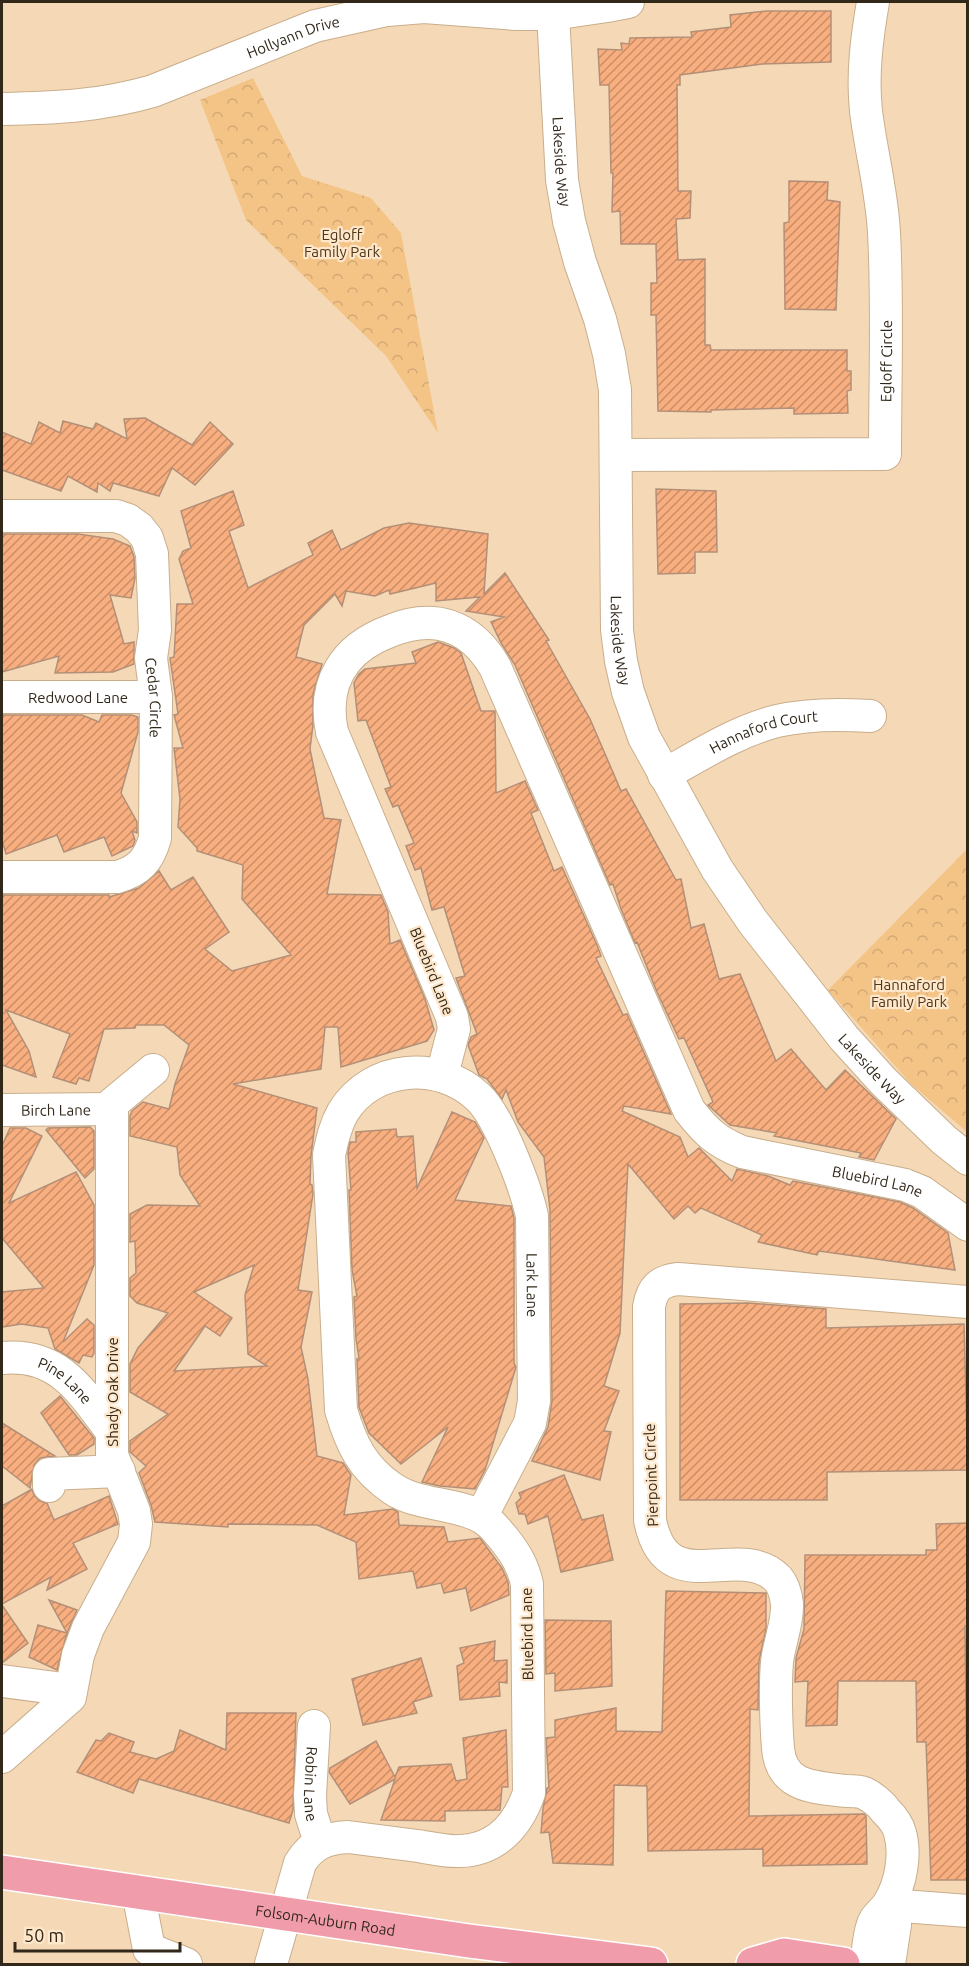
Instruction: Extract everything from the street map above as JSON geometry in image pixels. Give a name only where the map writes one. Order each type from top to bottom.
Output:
[{"type":"main road","name":"Folsom-Auburn Road","points":[[2,1872],[651,1965]]},
{"type":"main road","points":[[753,1965],[784,1955],[843,1965]]},
{"type":"street","name":"Hollyann Drive","points":[[2,109],[63,108],[100,104],[136,96],[315,26],[387,10],[424,7],[516,14],[552,14],[628,2]]},
{"type":"street","name":"Egloff Circle","points":[[616,455],[885,454],[884,235],[881,198],[866,109],[865,81],[867,35],[873,2]]},
{"type":"street","name":"Lakeside Way","points":[[552,14],[562,180],[568,222],[579,262],[600,319],[615,390],[617,630],[628,692],[644,736],[664,775],[717,869],[753,922],[844,1038],[883,1081],[944,1140],[968,1159]]},
{"type":"street","name":"Cedar Circle","points":[[2,516],[116,516],[128,520],[139,528],[147,538],[152,554],[155,630],[151,658],[156,698],[155,838],[151,852],[143,864],[132,873],[117,877],[2,877]]},
{"type":"street","name":"Bluebird Lane","points":[[320,1842],[332,1838],[348,1837],[458,1852],[477,1849],[497,1840],[513,1825],[523,1811],[529,1793],[530,1780],[527,1584],[523,1566],[493,1526],[482,1517],[412,1497],[395,1490],[374,1473],[359,1456],[348,1436],[341,1410],[329,1155],[333,1134],[355,1097],[386,1077],[407,1072],[442,1075],[454,1029],[452,1017],[332,732],[329,698],[336,677],[345,661],[363,643],[408,623],[432,622],[465,633],[488,654],[689,1110],[705,1131],[725,1145],[742,1152],[905,1185],[922,1192],[968,1225]]},
{"type":"street","name":"Redwood Lane","points":[[2,696],[156,698]]},
{"type":"street","name":"Hannaford Court","points":[[664,775],[729,739],[779,721],[813,716],[870,716]]},
{"type":"street","points":[[112,1109],[111,1104],[153,1070]]},
{"type":"street","name":"Lark Lane","points":[[442,1075],[463,1084],[480,1098],[493,1115],[528,1196],[532,1216],[534,1401],[530,1423],[482,1517]]},
{"type":"street","name":"Birch Lane","points":[[2,1110],[112,1109]]},
{"type":"street","name":"Shady Oak Drive","points":[[2,1757],[70,1697],[78,1655],[88,1628],[134,1542],[136,1524],[134,1511],[112,1455],[112,1109]]},
{"type":"street","name":"Pierpoint Circle","points":[[866,1965],[874,1921],[889,1905],[899,1884],[900,1833],[893,1819],[883,1807],[864,1793],[805,1785],[791,1778],[781,1766],[778,1750],[777,1662],[787,1606],[785,1590],[779,1580],[766,1570],[750,1565],[687,1566],[676,1562],[662,1551],[653,1537],[650,1520],[649,1307],[651,1294],[658,1284],[666,1280],[678,1279],[968,1302]]},
{"type":"street","name":"Pine Lane","points":[[2,1358],[35,1359],[67,1376],[80,1388],[112,1432]]},
{"type":"street","points":[[49,1486],[49,1474],[119,1471]]},
{"type":"street","points":[[2,1680],[71,1690]]},
{"type":"street","name":"Robin Lane","points":[[314,1726],[310,1795],[311,1814],[320,1842]]},
{"type":"street","points":[[271,1965],[300,1863],[307,1852],[320,1842]]},
{"type":"street","points":[[138,1892],[149,1949],[186,1965]]},
{"type":"street","points":[[889,1965],[895,1925],[889,1905],[968,1911]]},
{"type":"green space","name":"Egloff Family Park","points":[[253,78],[302,176],[371,198],[401,233],[438,433],[386,356],[246,220],[200,100]]},
{"type":"green space","name":"Hannaford Family Park","points":[[967,849],[967,1132],[911,1084],[828,990]]},
{"type":"building","points":[[766,11],[831,11],[831,62],[762,64],[680,75],[680,85],[677,85],[678,191],[691,191],[690,218],[676,219],[678,260],[705,259],[705,345],[710,345],[711,350],[847,350],[847,371],[851,371],[851,390],[847,391],[848,413],[794,414],[794,408],[711,410],[711,412],[658,411],[656,315],[651,315],[651,283],[657,283],[656,244],[621,244],[620,211],[612,212],[613,173],[611,173],[609,85],[600,85],[598,49],[622,50],[621,43],[629,44],[630,38],[692,37],[691,32],[731,27],[730,15]]},
{"type":"building","points":[[789,181],[828,182],[827,200],[840,202],[836,310],[785,309],[784,223],[789,222]]},
{"type":"building","points":[[145,418],[192,445],[210,422],[233,444],[195,485],[172,468],[159,496],[113,483],[110,491],[98,483],[97,492],[68,476],[61,491],[2,470],[2,432],[31,444],[39,422],[60,433],[63,421],[93,429],[96,423],[127,439],[124,419]]},
{"type":"building","points":[[656,489],[716,491],[717,552],[695,552],[695,573],[658,574]]},
{"type":"building","points":[[233,491],[244,525],[229,531],[248,588],[313,555],[308,543],[332,530],[341,550],[384,528],[409,523],[488,534],[484,594],[505,573],[549,640],[546,641],[590,719],[621,791],[626,789],[676,880],[681,879],[691,928],[704,924],[719,979],[740,974],[776,1061],[791,1049],[826,1090],[845,1070],[896,1119],[874,1160],[859,1157],[861,1153],[774,1136],[777,1133],[730,1125],[708,1105],[713,1102],[684,1038],[679,1039],[657,992],[621,909],[613,884],[610,885],[515,665],[491,622],[504,617],[466,611],[480,597],[436,601],[436,583],[390,594],[389,590],[375,596],[346,591],[342,606],[335,594],[304,625],[296,657],[322,664],[313,694],[310,749],[324,818],[341,820],[327,894],[381,895],[388,912],[390,944],[400,940],[425,999],[434,1030],[427,1041],[341,1067],[338,1027],[325,1027],[321,1069],[233,1084],[317,1108],[311,1156],[310,1184],[313,1194],[298,1290],[312,1292],[301,1347],[308,1379],[317,1456],[343,1463],[351,1475],[344,1515],[393,1509],[398,1512],[399,1525],[444,1527],[448,1542],[480,1538],[502,1568],[508,1582],[509,1595],[471,1611],[466,1588],[444,1593],[441,1583],[417,1588],[413,1571],[359,1579],[356,1542],[317,1525],[228,1524],[228,1527],[155,1522],[139,1473],[146,1466],[130,1452],[130,1441],[168,1414],[130,1392],[130,1364],[138,1348],[168,1313],[137,1303],[130,1296],[130,1278],[136,1273],[135,1241],[130,1242],[130,1214],[147,1205],[200,1206],[180,1175],[177,1147],[130,1136],[130,1116],[132,1111],[143,1102],[169,1109],[189,1045],[164,1025],[136,1025],[135,1028],[104,1029],[89,1081],[79,1078],[76,1084],[53,1077],[70,1034],[6,1010],[29,1051],[36,1077],[2,1065],[2,895],[109,895],[109,897],[139,888],[159,871],[171,890],[193,877],[229,932],[205,949],[232,971],[291,955],[242,899],[243,865],[197,851],[197,848],[178,827],[180,799],[174,748],[183,748],[174,715],[178,714],[170,658],[174,657],[177,604],[193,604],[179,559],[183,551],[191,548],[181,511]],"holes":[[[254,1265],[245,1295],[248,1354],[267,1366],[174,1371],[205,1326],[220,1336],[232,1318],[194,1292]]]},
{"type":"building","points":[[2,534],[78,534],[113,539],[130,546],[134,557],[135,578],[131,598],[110,595],[124,644],[134,642],[134,664],[113,672],[55,673],[59,656],[2,672]]},
{"type":"building","points":[[438,642],[461,653],[481,711],[495,711],[496,793],[525,781],[538,810],[531,813],[554,871],[562,867],[597,945],[601,956],[596,958],[623,1015],[627,1014],[671,1114],[624,1106],[622,1111],[680,1137],[688,1157],[699,1148],[732,1181],[737,1169],[768,1176],[790,1185],[793,1181],[900,1202],[913,1208],[948,1233],[955,1270],[819,1251],[817,1255],[758,1242],[762,1235],[701,1208],[695,1213],[688,1206],[674,1219],[628,1164],[620,1333],[604,1386],[619,1391],[604,1431],[611,1432],[600,1480],[532,1461],[548,1427],[552,1401],[550,1210],[544,1157],[518,1122],[506,1090],[502,1099],[487,1079],[479,1075],[468,1045],[471,1037],[477,1034],[456,978],[465,976],[444,907],[432,910],[421,868],[415,870],[406,846],[414,843],[398,805],[393,807],[385,789],[391,787],[366,720],[358,721],[354,683],[359,674],[365,669],[416,663],[412,652]]},
{"type":"building","points":[[2,715],[82,715],[99,722],[102,715],[138,717],[138,732],[121,793],[137,822],[137,833],[132,831],[135,840],[133,846],[112,856],[104,837],[64,852],[57,835],[6,854],[2,840]]},
{"type":"building","points":[[452,1112],[475,1122],[484,1138],[455,1200],[511,1206],[514,1218],[514,1363],[516,1367],[485,1470],[475,1489],[422,1482],[448,1427],[401,1464],[369,1433],[359,1407],[357,1359],[359,1358],[354,1297],[357,1296],[352,1270],[349,1190],[351,1190],[348,1153],[350,1142],[356,1142],[356,1132],[396,1129],[397,1137],[413,1136],[417,1188]]},
{"type":"building","points":[[90,1127],[94,1131],[94,1169],[85,1178],[46,1130],[48,1128]]},
{"type":"building","points":[[10,1128],[26,1128],[42,1136],[9,1203],[76,1172],[94,1205],[94,1265],[63,1342],[87,1319],[94,1325],[94,1353],[92,1357],[83,1355],[79,1363],[55,1349],[48,1328],[21,1324],[2,1327],[2,1292],[44,1288],[2,1238],[2,1146]]},
{"type":"building","points":[[748,1303],[826,1309],[826,1328],[964,1324],[968,1470],[827,1472],[827,1500],[680,1500],[680,1304]]},
{"type":"building","points":[[60,1396],[94,1438],[94,1444],[77,1455],[69,1455],[41,1413]]},
{"type":"building","points":[[2,1423],[55,1456],[40,1458],[34,1465],[30,1488],[2,1466]]},
{"type":"building","points":[[564,1475],[582,1520],[603,1515],[613,1560],[561,1572],[548,1516],[528,1524],[525,1514],[519,1514],[516,1503],[521,1498],[519,1493]]},
{"type":"building","points":[[32,1489],[40,1501],[47,1503],[54,1520],[109,1496],[118,1524],[73,1543],[87,1569],[47,1590],[51,1577],[2,1604],[2,1506]]},
{"type":"building","points":[[968,1523],[968,1626],[965,1626],[968,1880],[931,1880],[926,1742],[917,1742],[916,1681],[838,1681],[837,1725],[806,1726],[808,1681],[795,1682],[796,1658],[804,1629],[805,1555],[926,1555],[926,1550],[937,1550],[936,1524]]},
{"type":"building","points":[[666,1591],[766,1593],[766,1629],[759,1661],[758,1710],[750,1709],[749,1816],[864,1814],[866,1816],[867,1864],[763,1866],[763,1849],[648,1851],[647,1786],[614,1785],[613,1865],[553,1863],[549,1832],[541,1833],[543,1808],[547,1788],[549,1788],[546,1738],[555,1737],[555,1720],[616,1708],[616,1731],[662,1732]]},
{"type":"building","points":[[49,1600],[77,1610],[67,1633]]},
{"type":"building","points":[[2,1605],[28,1643],[2,1663]]},
{"type":"building","points":[[545,1620],[611,1621],[612,1686],[555,1691],[555,1673],[546,1674]]},
{"type":"building","points":[[38,1625],[67,1633],[57,1670],[29,1657]]},
{"type":"building","points":[[495,1641],[494,1661],[507,1660],[507,1683],[499,1682],[500,1696],[460,1700],[457,1666],[464,1663],[460,1648]]},
{"type":"building","points":[[421,1658],[432,1696],[413,1702],[417,1713],[363,1725],[352,1679]]},
{"type":"building","points":[[227,1713],[296,1713],[293,1810],[289,1823],[139,1779],[133,1793],[77,1772],[96,1740],[101,1741],[109,1733],[134,1742],[130,1752],[156,1759],[174,1751],[180,1730],[226,1750]]},
{"type":"building","points":[[506,1730],[508,1787],[502,1787],[500,1810],[445,1811],[445,1821],[381,1820],[395,1779],[350,1804],[329,1772],[330,1768],[376,1741],[395,1777],[399,1767],[451,1764],[456,1781],[467,1779],[463,1738]]}]
